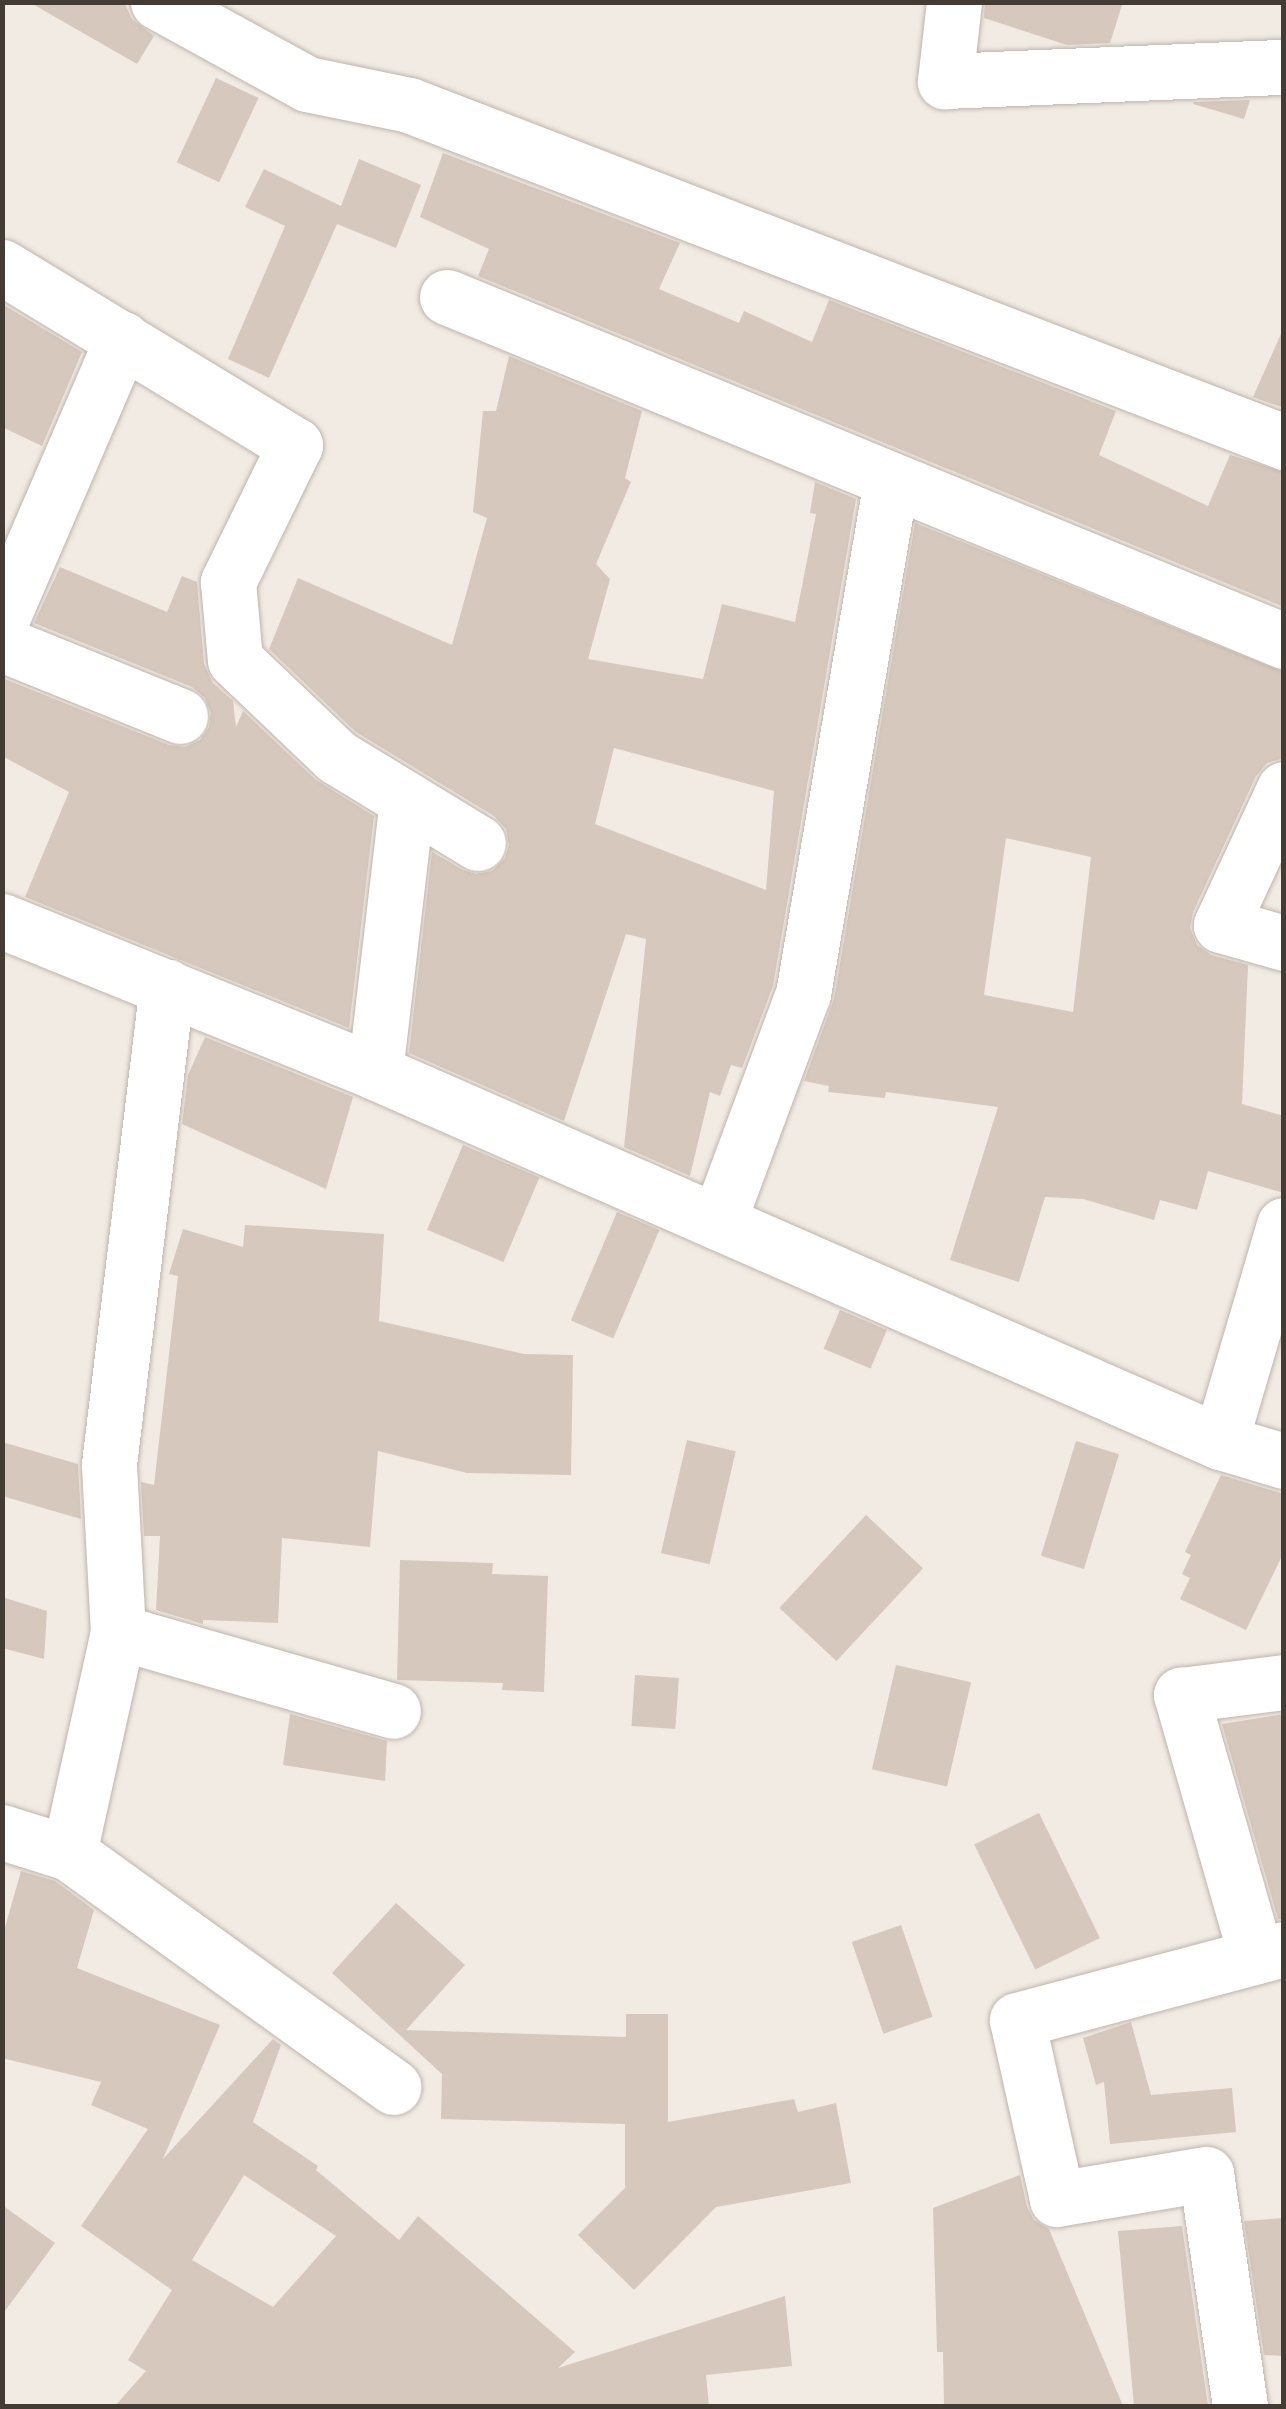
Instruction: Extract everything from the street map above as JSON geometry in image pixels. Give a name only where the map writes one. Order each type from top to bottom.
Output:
[{"type":"street","points":[[158,2],[307,84],[409,104],[1284,442]]},
{"type":"street","points":[[954,2],[946,81],[1284,67]]},
{"type":"street","points":[[2,266],[295,445],[228,582],[234,660],[338,757],[478,844]]},
{"type":"street","points":[[447,297],[1284,641]]},
{"type":"street","points":[[2,618],[122,339]]},
{"type":"street","points":[[718,1222],[803,994],[892,480]]},
{"type":"street","points":[[2,644],[180,716]]},
{"type":"street","points":[[1284,789],[1221,925],[1284,943]]},
{"type":"street","points":[[375,1072],[407,800]]},
{"type":"street","points":[[2,921],[375,1072],[1220,1442],[1284,1461]]},
{"type":"street","points":[[69,1853],[118,1632],[108,1464],[166,987]]},
{"type":"street","points":[[1220,1442],[1284,1225]]},
{"type":"street","points":[[118,1632],[393,1711]]},
{"type":"street","points":[[1240,2406],[1206,2174],[1056,2199],[1017,2020],[1270,1952],[1181,1695],[1284,1682]]},
{"type":"street","points":[[2,1832],[69,1853],[393,2087]]},
{"type":"building","points":[[29,2],[124,2],[132,19],[154,36],[137,64]]},
{"type":"building","points":[[985,2],[1123,2],[1110,43],[1067,45],[984,18]]},
{"type":"building","points":[[216,78],[259,98],[219,182],[177,162]]},
{"type":"building","points":[[1250,100],[1244,119],[1193,104],[1194,102]]},
{"type":"building","points":[[443,153],[680,243],[659,289],[739,323],[744,311],[812,342],[829,300],[1116,411],[1099,455],[1208,506],[1230,455],[1284,472],[1284,607],[478,276],[489,249],[420,217]]},
{"type":"building","points":[[359,159],[421,185],[396,248],[337,224],[269,378],[228,359],[285,226],[245,207],[264,169],[341,206]]},
{"type":"building","points":[[2,304],[82,352],[42,446],[2,427]]},
{"type":"building","points":[[1284,327],[1284,408],[1253,397]]},
{"type":"building","points":[[509,356],[642,411],[625,478],[631,482],[596,564],[610,579],[588,659],[703,679],[722,604],[795,622],[816,514],[810,513],[815,482],[856,499],[773,986],[742,1068],[731,1065],[720,1096],[710,1092],[690,1176],[624,1147],[646,939],[626,934],[564,1121],[409,1053],[432,852],[463,870],[476,874],[492,871],[505,858],[509,845],[506,829],[494,816],[356,732],[269,649],[298,578],[452,645],[487,518],[473,512],[483,411],[496,411]],"holes":[[[614,748],[774,791],[766,890],[595,824]]]},
{"type":"building","points":[[915,523],[1284,672],[1284,758],[1267,763],[1256,776],[1193,912],[1190,928],[1197,945],[1211,955],[1248,965],[1242,1104],[1284,1116],[1284,1193],[1208,1171],[1197,1210],[1160,1200],[1154,1220],[1083,1199],[1045,1197],[1019,1282],[950,1260],[998,1107],[886,1092],[885,1098],[828,1092],[829,1086],[804,1081],[834,999]],"holes":[[[1006,838],[1091,857],[1073,1012],[984,995]]]},
{"type":"building","points":[[60,567],[167,612],[182,576],[197,582],[204,664],[213,683],[233,701],[236,727],[243,711],[316,780],[374,816],[349,1028],[25,897],[69,792],[2,756],[2,678],[169,745],[185,747],[200,740],[209,727],[211,713],[205,698],[192,687],[34,623]]},
{"type":"building","points":[[205,1037],[353,1097],[326,1189],[182,1124],[188,1075]]},
{"type":"building","points":[[463,1145],[539,1177],[503,1262],[427,1230]]},
{"type":"building","points":[[617,1212],[659,1230],[613,1339],[571,1321]]},
{"type":"building","points":[[245,1225],[384,1234],[379,1321],[524,1354],[573,1355],[571,1475],[467,1473],[378,1451],[370,1547],[282,1538],[278,1623],[203,1620],[203,1624],[156,1610],[160,1536],[144,1536],[141,1482],[154,1485],[178,1276],[169,1274],[183,1229],[243,1247]]},
{"type":"building","points":[[840,1310],[887,1330],[871,1369],[824,1349]]},
{"type":"building","points":[[687,1440],[736,1451],[710,1564],[661,1553]]},
{"type":"building","points":[[1076,1441],[1119,1454],[1084,1569],[1041,1556]]},
{"type":"building","points":[[2,1442],[78,1464],[81,1519],[2,1496]]},
{"type":"building","points":[[1221,1475],[1284,1494],[1284,1552],[1246,1630],[1180,1599],[1190,1578],[1182,1574],[1191,1555],[1185,1552]]},
{"type":"building","points":[[866,1515],[923,1568],[836,1661],[779,1608]]},
{"type":"building","points":[[400,1560],[493,1563],[492,1574],[548,1576],[544,1692],[502,1690],[503,1683],[397,1680]]},
{"type":"building","points":[[2,1597],[47,1611],[44,1659],[2,1648]]},
{"type":"building","points":[[896,1665],[971,1682],[947,1787],[872,1769]]},
{"type":"building","points":[[635,1675],[679,1678],[675,1729],[631,1726]]},
{"type":"building","points":[[290,1714],[387,1741],[385,1781],[283,1765]]},
{"type":"building","points":[[1284,1714],[1284,1919],[1278,1919],[1222,1724]]},
{"type":"building","points":[[1039,1813],[1100,1938],[1035,1969],[974,1845]]},
{"type":"building","points":[[21,1871],[55,1881],[94,1910],[77,1968],[220,2025],[163,2159],[273,2039],[281,2045],[253,2122],[318,2166],[316,2170],[399,2240],[418,2216],[575,2352],[558,2368],[785,2296],[792,2366],[706,2375],[709,2406],[115,2406],[146,2371],[128,2360],[172,2290],[81,2226],[148,2129],[91,2105],[101,2082],[2,2058],[2,1938]],"holes":[[[244,2175],[336,2236],[273,2307],[192,2260]]]},
{"type":"building","points":[[396,1903],[465,1965],[406,2030],[626,2037],[626,2014],[668,2014],[668,2122],[794,2099],[798,2112],[836,2103],[851,2183],[716,2207],[634,2290],[578,2235],[625,2188],[625,2124],[441,2119],[442,2074],[332,1973]]},
{"type":"building","points":[[901,1925],[933,2017],[883,2034],[852,1942]]},
{"type":"building","points":[[1131,2022],[1151,2095],[1232,2088],[1236,2132],[1110,2144],[1104,2082],[1096,2085],[1083,2038]]},
{"type":"building","points":[[1020,2175],[1027,2207],[1034,2220],[1049,2229],[1123,2406],[944,2406],[943,2352],[937,2352],[933,2208]]},
{"type":"building","points":[[2,2205],[55,2243],[2,2315]]},
{"type":"building","points":[[1284,2218],[1284,2356],[1264,2355],[1244,2221]]},
{"type":"building","points":[[1182,2226],[1208,2406],[1134,2406],[1118,2231]]}]
